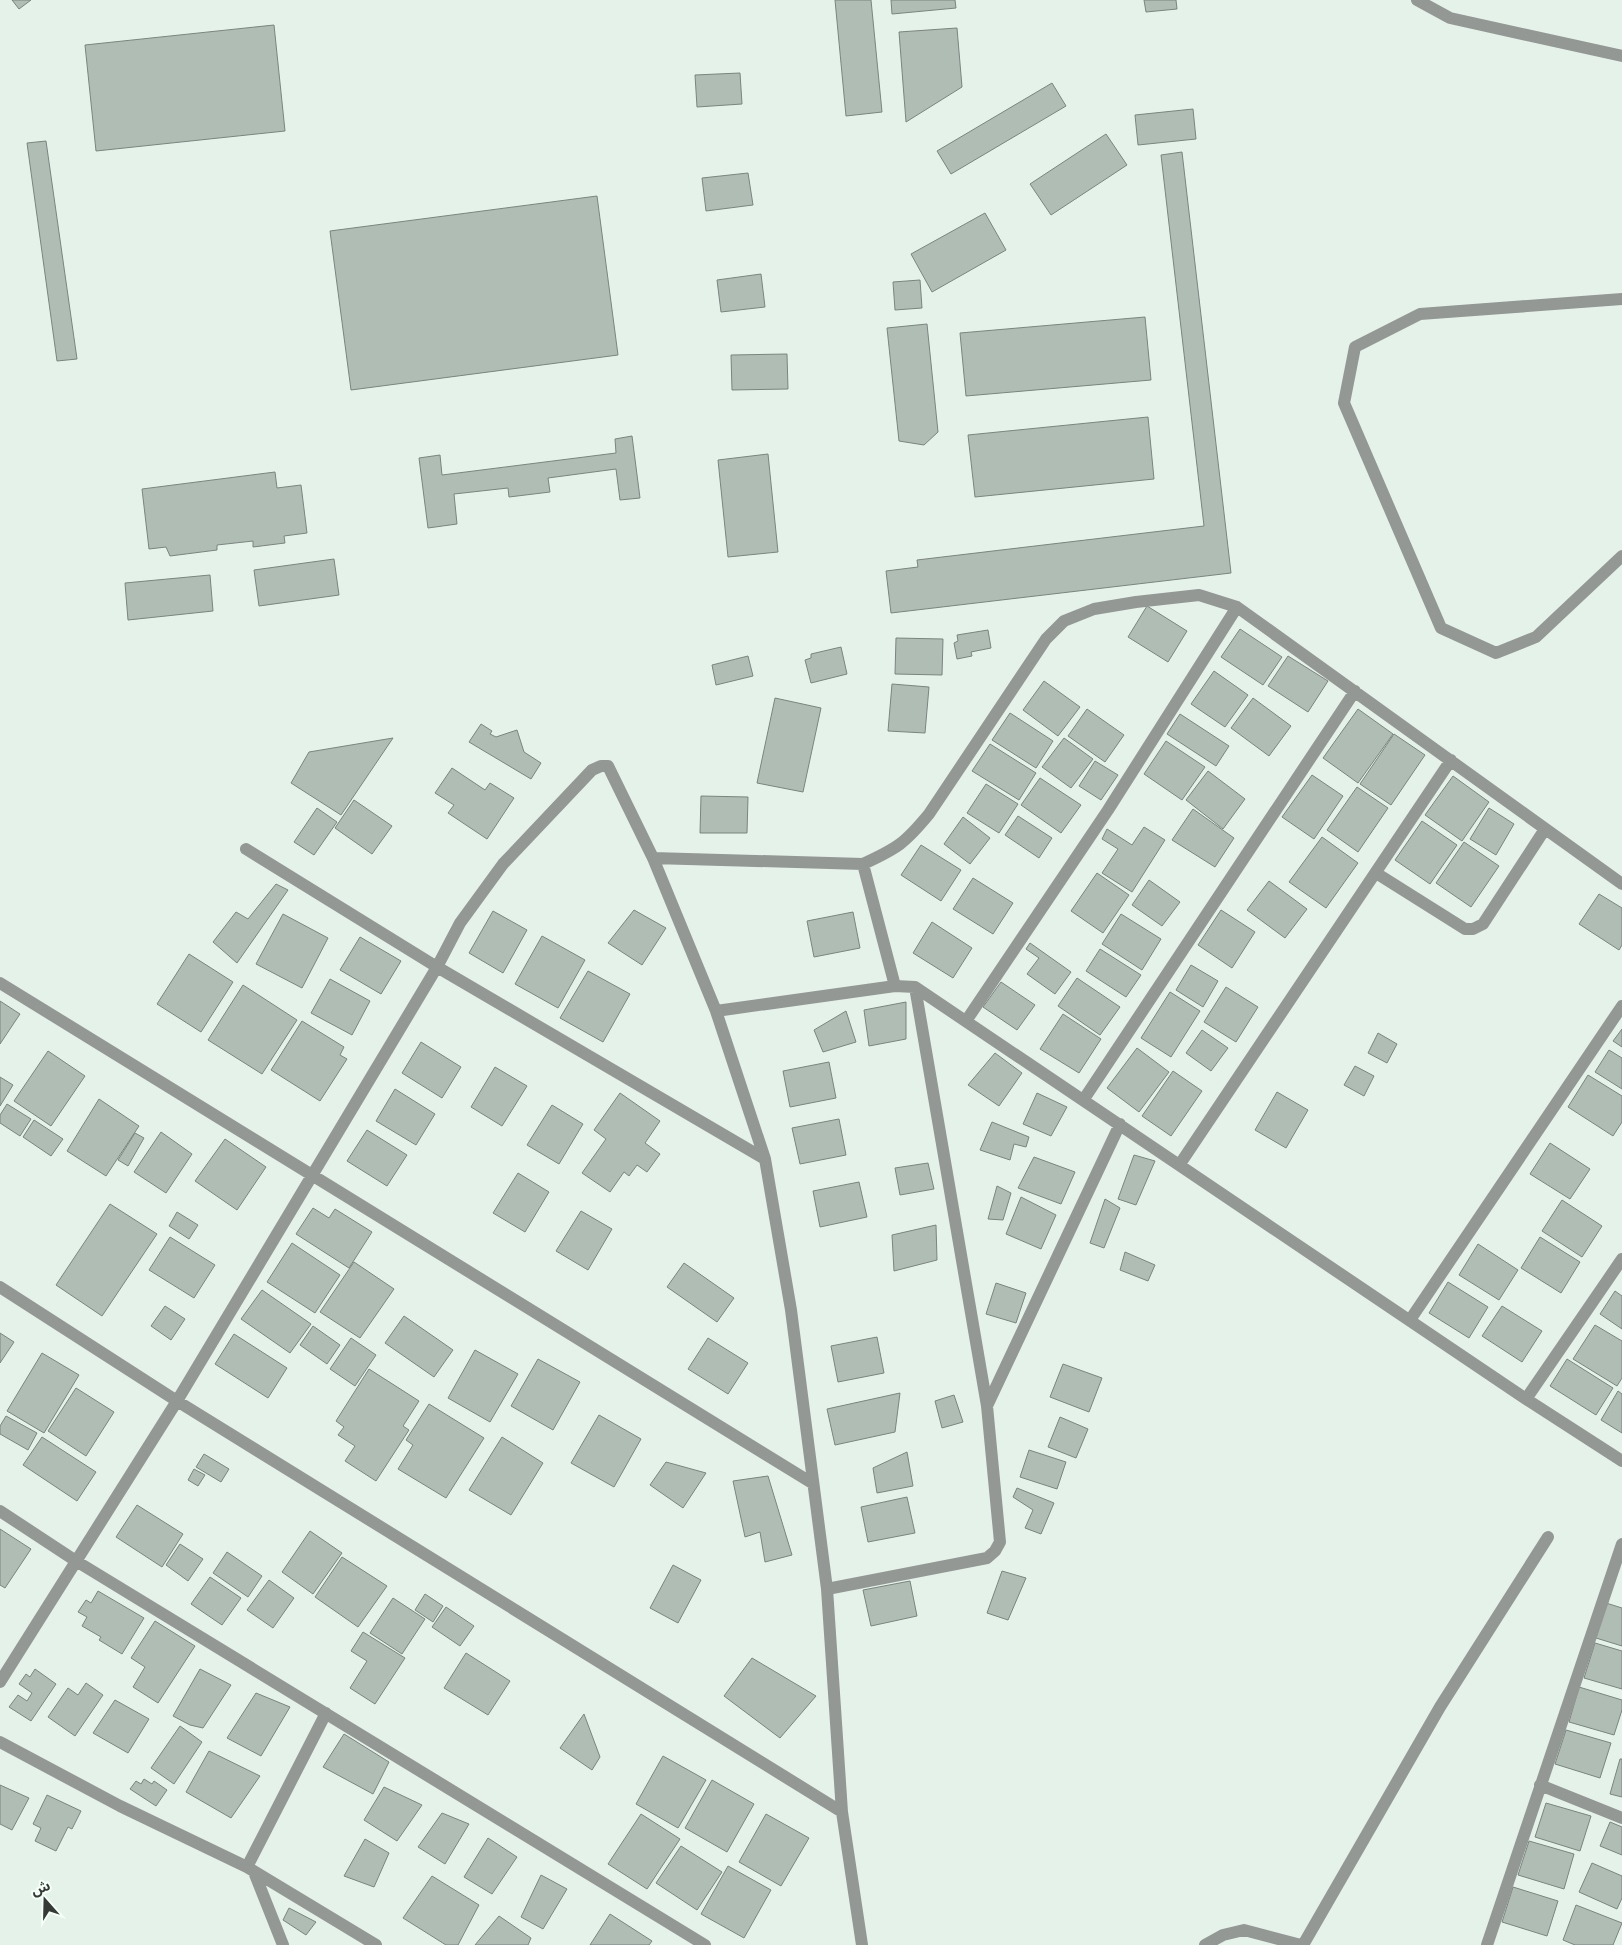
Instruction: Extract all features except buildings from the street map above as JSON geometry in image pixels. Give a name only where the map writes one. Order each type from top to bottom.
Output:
[{"type":"street","points":[[1417,0],[1450,18],[1622,56]]},
{"type":"street","points":[[1622,299],[1420,314],[1355,347],[1344,403],[1441,628],[1496,653],[1536,637],[1622,556]]},
{"type":"street","points":[[653,858],[863,864],[894,850],[909,838],[929,814],[1046,639],[1064,621],[1094,609],[1199,595],[1237,607],[1622,884]]},
{"type":"street","points":[[966,1020],[1108,810],[1237,607]]},
{"type":"street","points":[[1084,1099],[1355,691]]},
{"type":"street","points":[[1180,1164],[1452,760]]},
{"type":"street","points":[[0,1682],[177,1400],[437,967],[460,923],[503,864],[592,770],[601,766],[608,766],[653,858],[716,1011],[765,1159],[791,1310],[826,1589],[842,1812],[862,1945]]},
{"type":"street","points":[[1376,873],[1465,929],[1473,929],[1483,924],[1545,829]]},
{"type":"street","points":[[246,849],[437,967],[765,1159]]},
{"type":"street","points":[[863,864],[895,986]]},
{"type":"street","points":[[0,983],[812,1483]]},
{"type":"street","points":[[716,1011],[895,986],[915,987],[1084,1099],[1526,1399],[1622,1461]]},
{"type":"street","points":[[826,1589],[987,1558],[995,1552],[1000,1542],[987,1406],[915,987]]},
{"type":"street","points":[[1410,1320],[1622,1006]]},
{"type":"street","points":[[987,1406],[1120,1124]]},
{"type":"street","points":[[1526,1399],[1622,1259]]},
{"type":"street","points":[[0,1287],[177,1400],[842,1812]]},
{"type":"street","points":[[0,1511],[76,1561],[705,1945]]},
{"type":"street","points":[[1205,1945],[1223,1935],[1244,1930],[1302,1945],[1440,1707],[1548,1537]]},
{"type":"street","points":[[1487,1945],[1622,1544]]},
{"type":"street","points":[[250,1870],[326,1713]]},
{"type":"street","points":[[0,1742],[120,1806],[250,1870],[376,1945]]},
{"type":"street","points":[[1540,1785],[1622,1818]]},
{"type":"street","points":[[250,1870],[284,1945]]}]
